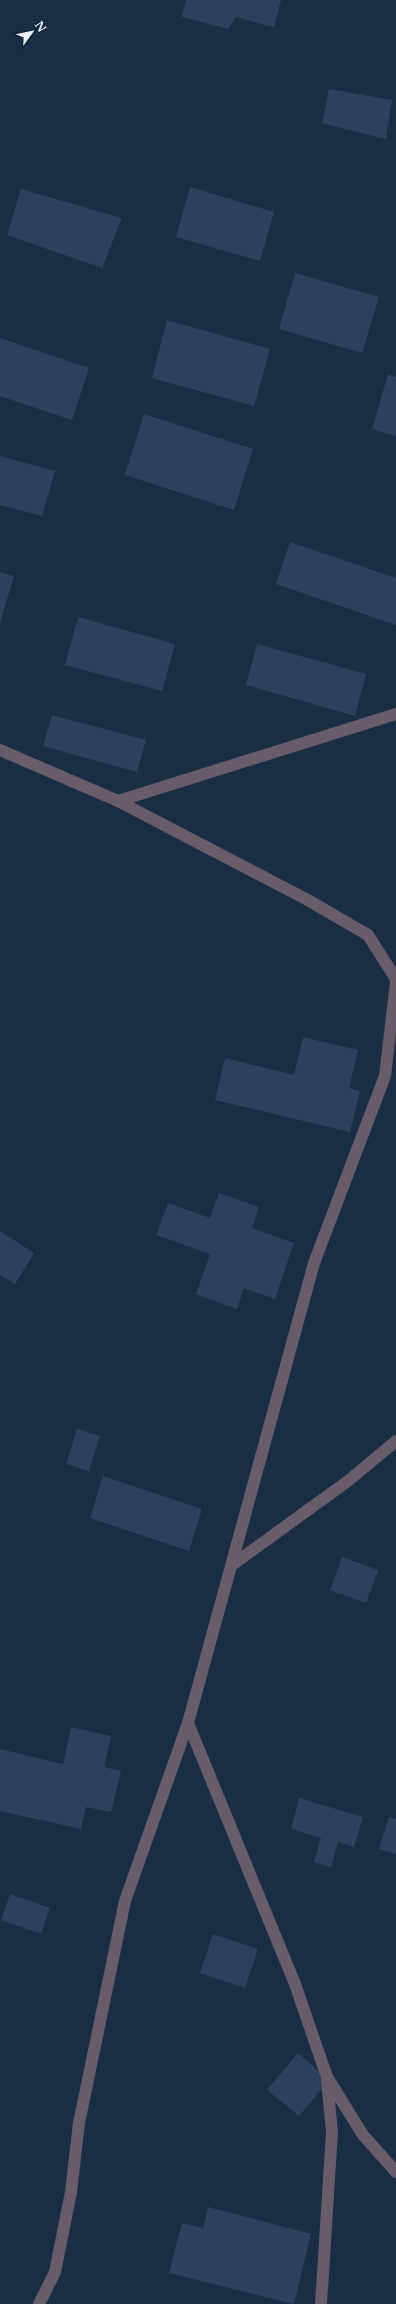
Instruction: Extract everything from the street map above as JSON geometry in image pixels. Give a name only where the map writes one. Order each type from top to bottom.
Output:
[{"type":"lane","points":[[118,801],[396,714]]},
{"type":"lane","points":[[0,750],[118,801],[306,899],[368,935],[396,979]]},
{"type":"lane","points":[[39,2304],[55,2272],[71,2192],[79,2123],[125,1901],[188,1723],[314,1263],[385,1076],[396,982]]},
{"type":"lane","points":[[232,1565],[348,1481],[396,1441]]},
{"type":"lane","points":[[188,1723],[295,1984],[327,2077],[363,2135],[396,2172]]},
{"type":"lane","points":[[321,2304],[332,2132],[327,2077]]},
{"type":"building","points":[[186,0],[281,0],[274,27],[236,17],[228,29],[182,17]]},
{"type":"building","points":[[329,89],[392,100],[386,139],[322,123]]},
{"type":"building","points":[[190,187],[274,212],[260,261],[176,237]]},
{"type":"building","points":[[21,189],[122,218],[102,268],[7,235]]},
{"type":"building","points":[[295,273],[379,297],[362,353],[279,329]]},
{"type":"building","points":[[167,320],[270,349],[254,406],[152,378]]},
{"type":"building","points":[[0,338],[89,368],[72,420],[0,396]]},
{"type":"building","points":[[388,374],[396,377],[396,436],[372,429]]},
{"type":"building","points":[[144,414],[253,449],[234,510],[125,475]]},
{"type":"building","points":[[0,456],[55,471],[42,516],[0,505]]},
{"type":"building","points":[[290,542],[396,578],[396,625],[276,584]]},
{"type":"building","points":[[0,572],[14,576],[0,623]]},
{"type":"building","points":[[78,617],[175,644],[162,691],[65,665]]},
{"type":"building","points":[[257,644],[366,674],[355,716],[246,685]]},
{"type":"building","points":[[52,715],[146,740],[137,772],[43,746]]},
{"type":"building","points":[[303,1037],[358,1050],[349,1088],[360,1091],[350,1132],[215,1100],[225,1058],[294,1075]]},
{"type":"building","points":[[219,1193],[259,1207],[252,1228],[294,1243],[275,1299],[244,1288],[237,1309],[196,1294],[210,1254],[156,1235],[168,1203],[210,1218]]},
{"type":"building","points":[[0,1231],[34,1253],[15,1284],[0,1275]]},
{"type":"building","points":[[77,1429],[100,1436],[89,1471],[66,1464]]},
{"type":"building","points":[[103,1476],[202,1509],[189,1551],[90,1518]]},
{"type":"building","points":[[342,1557],[378,1570],[366,1603],[330,1590]]},
{"type":"building","points":[[71,1727],[111,1736],[104,1767],[121,1771],[111,1812],[86,1807],[81,1829],[0,1811],[0,1749],[63,1764]]},
{"type":"building","points":[[299,1798],[363,1817],[354,1847],[338,1842],[331,1867],[314,1862],[321,1838],[291,1829]]},
{"type":"building","points":[[389,1817],[396,1819],[396,1854],[379,1849]]},
{"type":"building","points":[[10,1894],[50,1908],[41,1934],[1,1920]]},
{"type":"building","points":[[213,1934],[258,1949],[245,1988],[200,1973]]},
{"type":"building","points":[[298,2053],[329,2080],[299,2116],[267,2090]]},
{"type":"building","points":[[208,2207],[311,2234],[294,2304],[169,2273],[182,2223],[203,2228]]}]
